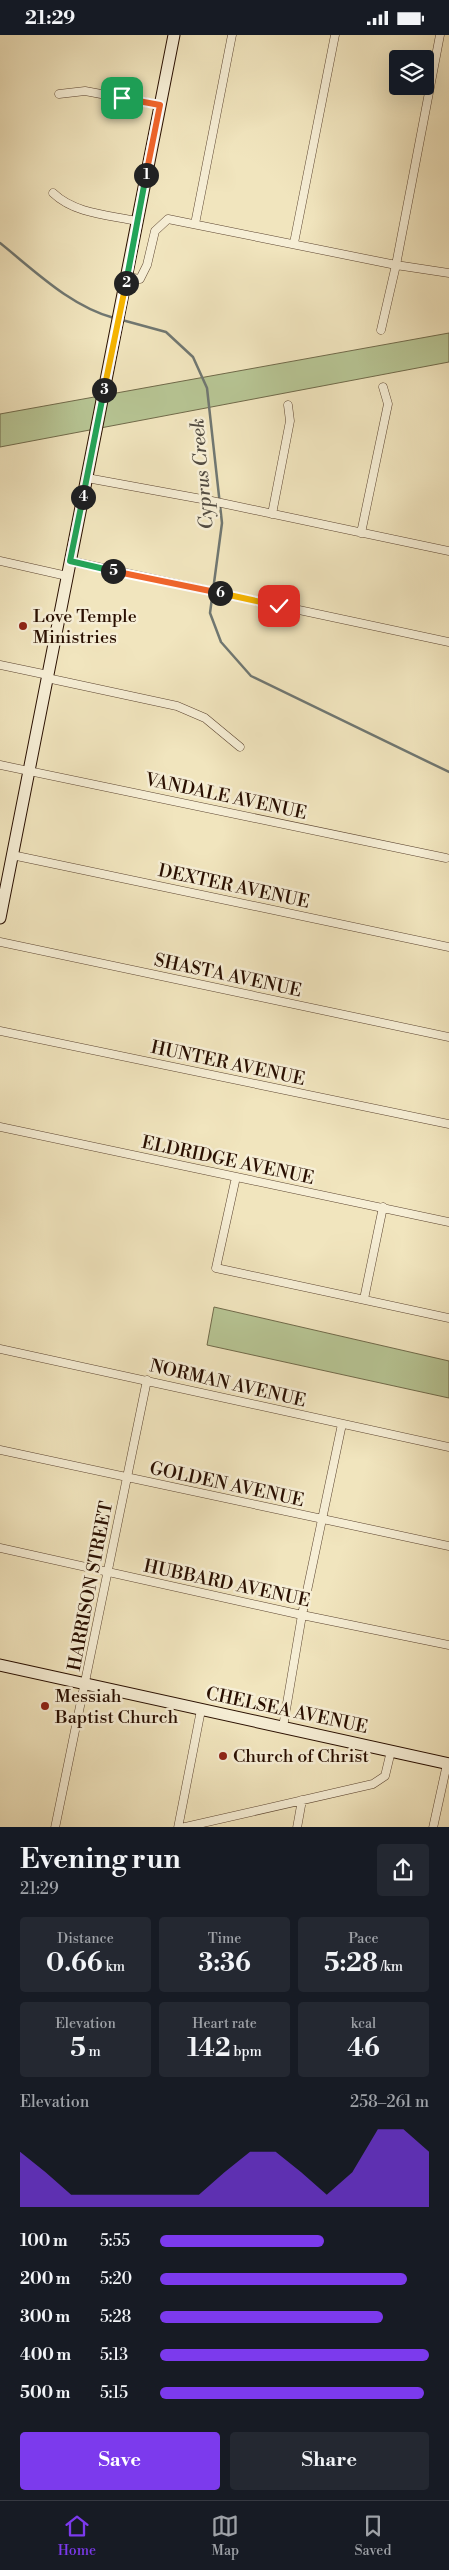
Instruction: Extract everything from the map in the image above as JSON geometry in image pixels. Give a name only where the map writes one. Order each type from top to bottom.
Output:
[{"type":"main road","points":[[0,918],[5,869],[12,855],[30,771],[174,35]]},
{"type":"main road","name":"CHELSEA AVENUE","points":[[0,1665],[448,1764]]},
{"type":"street","points":[[195,224],[232,35]]},
{"type":"street","points":[[294,243],[335,35]]},
{"type":"street","points":[[381,330],[396,265],[440,35]]},
{"type":"street","points":[[59,94],[85,91],[160,105]]},
{"type":"street","points":[[53,193],[61,201],[83,210],[137,221]]},
{"type":"street","points":[[126,277],[140,279],[147,265],[155,231],[168,219],[396,265],[449,273]]},
{"type":"street","points":[[361,533],[388,404],[383,387]]},
{"type":"street","points":[[272,514],[290,421],[288,405]]},
{"type":"street","points":[[87,478],[207,500],[449,551]]},
{"type":"street","points":[[0,561],[67,576]]},
{"type":"street","points":[[70,561],[449,642]]},
{"type":"street","points":[[0,665],[176,706],[205,718],[240,747]]},
{"type":"street","name":"VANDALE AVENUE","points":[[0,765],[446,858]]},
{"type":"street","name":"DEXTER AVENUE","points":[[12,855],[449,947]]},
{"type":"street","name":"SHASTA AVENUE","points":[[0,942],[449,1037]]},
{"type":"street","name":"HUNTER AVENUE","points":[[0,1031],[449,1125]]},
{"type":"street","name":"ELDRIDGE AVENUE","points":[[0,1127],[449,1222]]},
{"type":"street","points":[[236,1177],[216,1268],[449,1318]]},
{"type":"street","points":[[364,1299],[383,1207]]},
{"type":"street","name":"NORMAN AVENUE","points":[[0,1349],[449,1447]]},
{"type":"street","name":"HARRISON STREET","points":[[55,1827],[147,1380]]},
{"type":"street","points":[[283,1727],[302,1615],[342,1425]]},
{"type":"street","name":"GOLDEN AVENUE","points":[[0,1449],[126,1478],[449,1546]]},
{"type":"street","name":"HUBBARD AVENUE","points":[[0,1548],[302,1615],[449,1645]]},
{"type":"street","points":[[201,1709],[180,1827],[373,1784],[386,1776],[391,1751]]},
{"type":"street","points":[[433,1827],[448,1764]]},
{"type":"street","points":[[297,1827],[302,1801]]},
{"type":"green space","points":[[449,333],[449,362],[0,447],[0,414]]},
{"type":"green space","points":[[214,1307],[449,1361],[449,1398],[207,1345]]},
{"type":"waterway","name":"Cyprus Creek","points":[[0,243],[54,287],[83,305],[114,318]]},
{"type":"waterway","name":"Cyprus Creek","points":[[122,320],[166,332],[193,357],[207,388],[222,523],[210,613],[221,642],[251,676],[449,772]]},
{"type":"place","name":"Love Temple Ministries","points":[[23,626]]},
{"type":"place","name":"Messiah Baptist Church","points":[[45,1706]]},
{"type":"place","name":"Church of Christ","points":[[223,1756]]},
{"type":"route","points":[[122,98],[160,105],[70,561],[279,606]]}]
